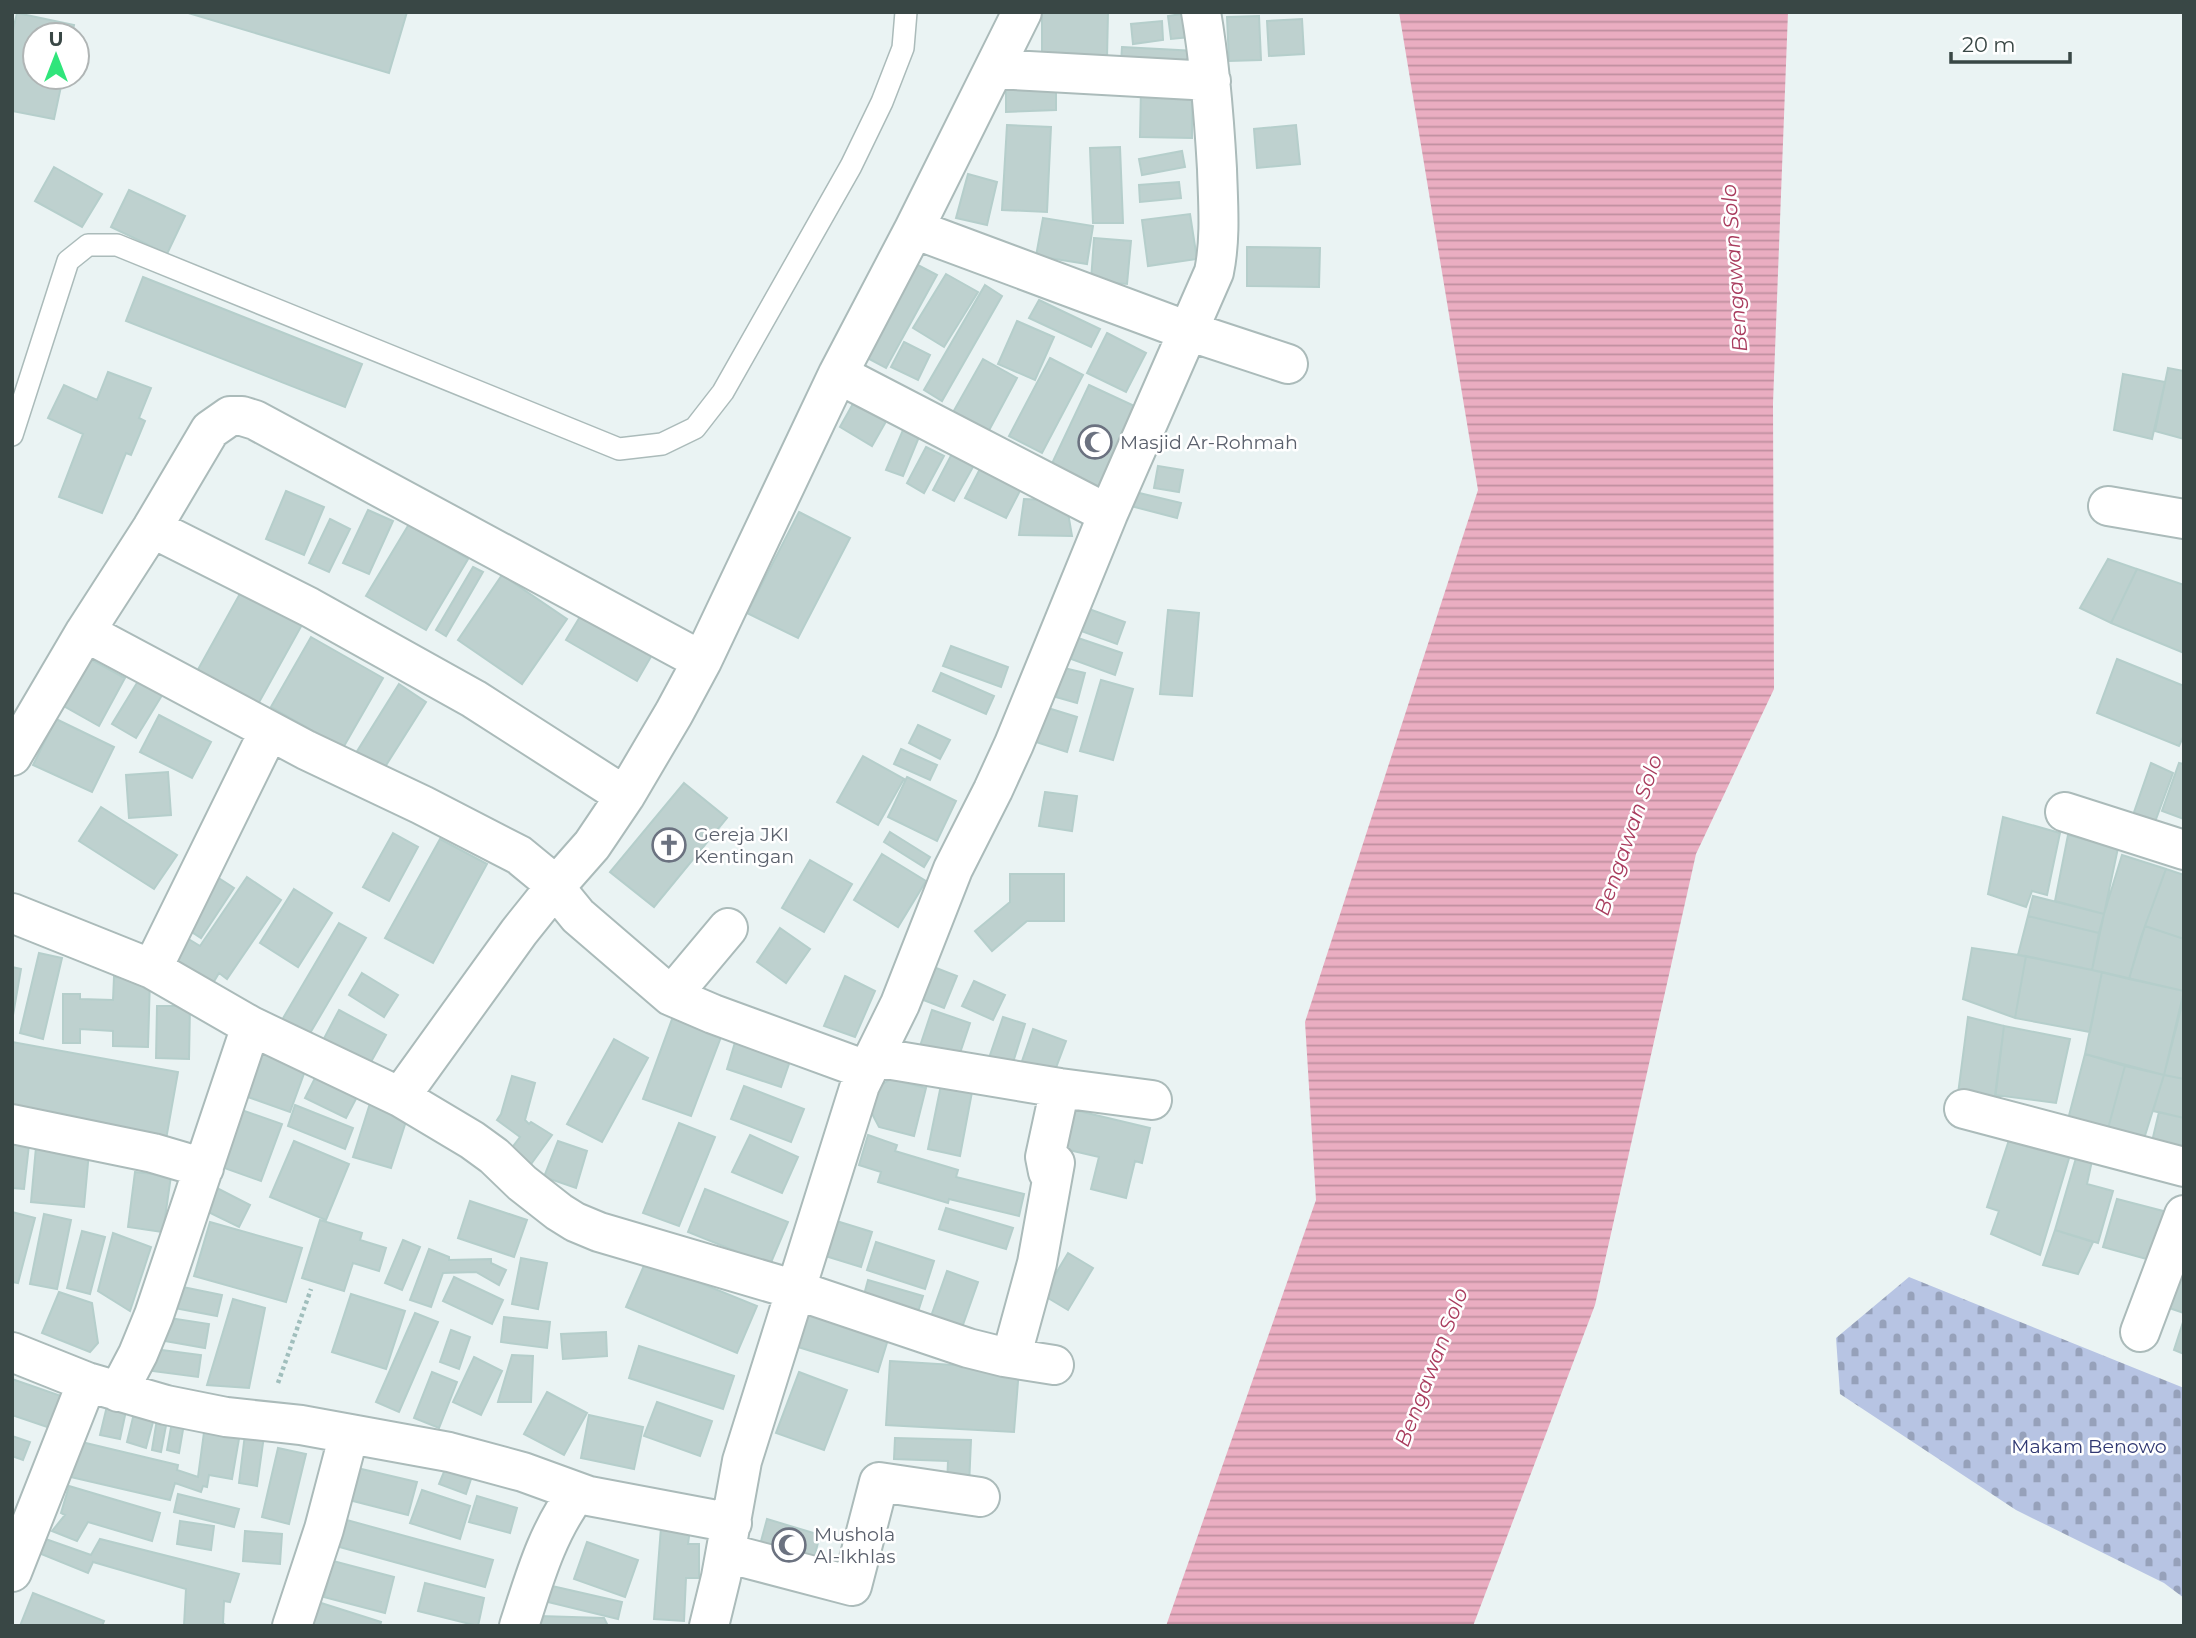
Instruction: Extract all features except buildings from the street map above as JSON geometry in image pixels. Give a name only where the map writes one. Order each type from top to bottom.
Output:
[{"type":"street","points":[[400,1097],[483,980],[555,887],[593,845],[674,713],[702,661],[838,374],[1022,12]]},
{"type":"street","points":[[709,1626],[729,1538],[742,1461],[853,1106],[870,1063],[900,1004],[953,869],[1014,744],[1108,514],[1214,272],[1218,197],[1212,81],[1201,12]]},
{"type":"street","points":[[995,69],[1212,81]]},
{"type":"street","points":[[914,229],[1188,331],[1288,364]]},
{"type":"street","points":[[838,374],[1108,514]]},
{"type":"street","points":[[12,756],[210,430],[230,416],[255,420],[702,661]]},
{"type":"street","points":[[2108,506],[2184,519]]},
{"type":"street","points":[[152,528],[309,607],[463,692],[625,796]]},
{"type":"street","points":[[85,632],[269,730],[519,855],[555,887],[578,916],[671,996],[694,1006],[870,1063],[1152,1100]]},
{"type":"street","points":[[152,969],[269,730]]},
{"type":"street","points":[[2065,811],[2184,850]]},
{"type":"street","points":[[12,914],[152,969],[251,1026],[400,1097],[472,1140],[494,1156],[522,1183],[575,1222],[599,1232],[796,1290],[968,1348],[1054,1365]]},
{"type":"street","points":[[671,996],[729,928]]},
{"type":"street","points":[[12,1572],[103,1387],[138,1354],[251,1026]]},
{"type":"street","points":[[1011,1358],[1037,1263],[1054,1170],[1048,1172],[1045,1157],[1060,1088]]},
{"type":"street","points":[[1965,1109],[2184,1167]]},
{"type":"street","points":[[12,1124],[153,1153],[204,1168]]},
{"type":"street","points":[[2140,1332],[2184,1215]]},
{"type":"street","points":[[12,1352],[103,1387],[186,1410],[301,1424],[449,1452],[491,1463],[577,1493],[729,1538],[852,1586],[879,1482],[980,1497]]},
{"type":"street","points":[[292,1626],[324,1529],[349,1434]]},
{"type":"street","points":[[519,1626],[556,1526],[577,1493]]},
{"type":"lane","points":[[12,435],[22,372],[68,261],[88,245],[117,245],[619,449],[662,444],[695,428],[723,392],[844,177],[882,102],[903,48],[906,12]]},
{"type":"path","points":[[266,1421],[311,1289]]},
{"type":"green space","name":"Makam Benowo","points":[[1909,1277],[2184,1388],[2184,1598],[2164,1583],[2016,1510],[1840,1394],[1836,1338]]},
{"type":"water","name":"Bengawan Solo","points":[[1399,12],[1788,12],[1773,403],[1774,689],[1696,854],[1595,1305],[1473,1626],[1166,1626],[1316,1200],[1305,1022],[1478,490]]},
{"type":"place","name":"Masjid Ar-Rohmah","points":[[1095,442]]},
{"type":"place","name":"Gereja JKI Kentingan","points":[[669,845]]},
{"type":"place","name":"Mushola Al-Ikhlas","points":[[789,1545]]}]
